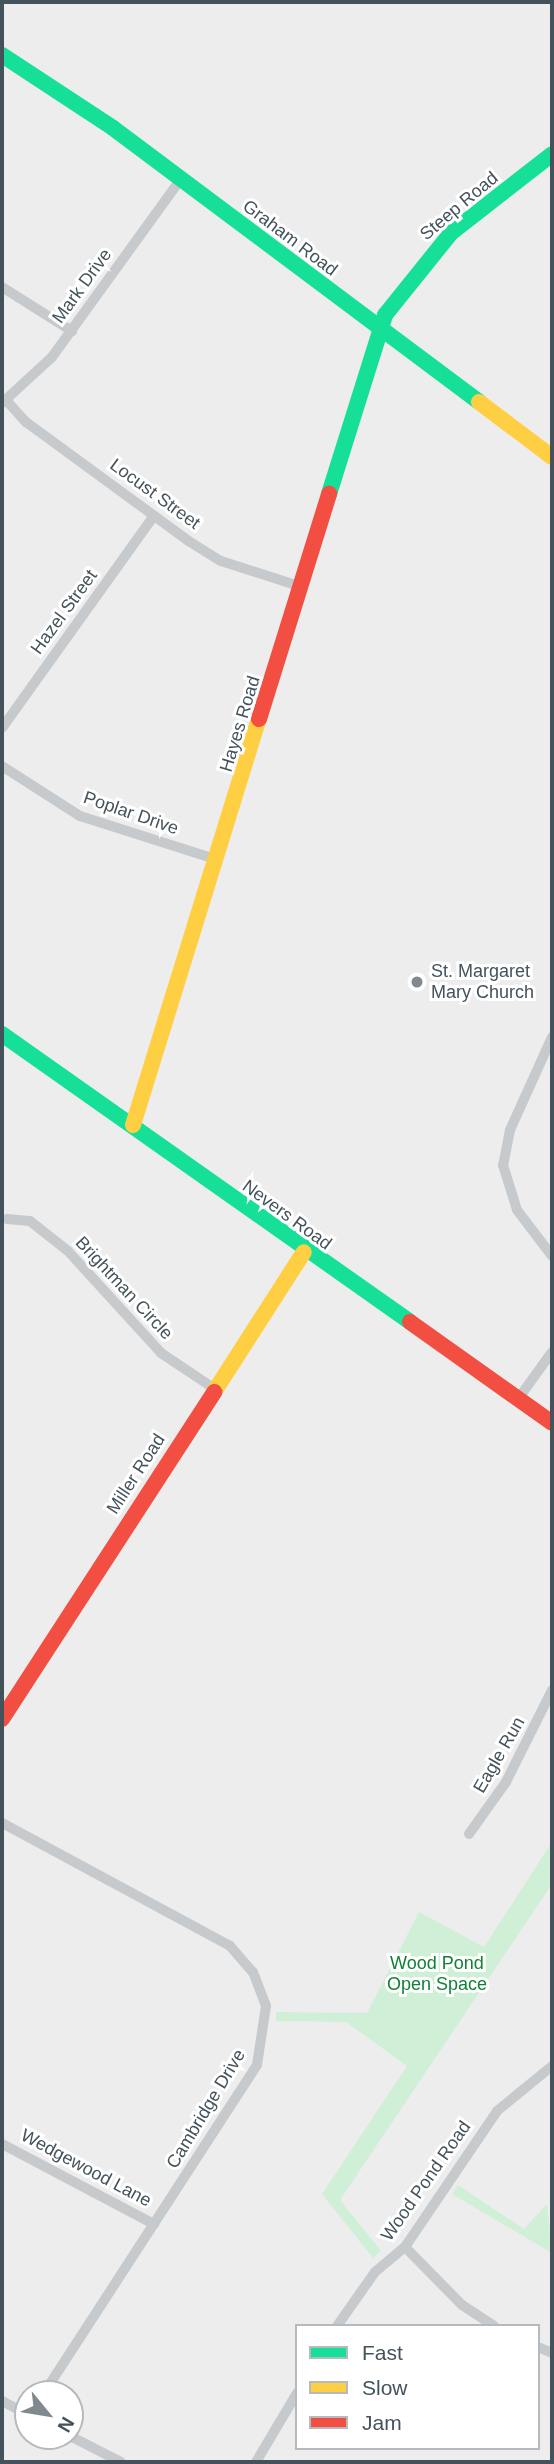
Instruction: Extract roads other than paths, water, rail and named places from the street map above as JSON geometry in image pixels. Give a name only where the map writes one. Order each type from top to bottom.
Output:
[{"type":"street","name":"Graham Road","points":[[2,55],[180,180],[552,457]]},
{"type":"street","name":"Steep Road","points":[[382,332],[385,315],[442,243],[552,154]]},
{"type":"street","name":"Mark Drive","points":[[4,401],[72,331],[180,180]]},
{"type":"street","points":[[2,287],[72,331]]},
{"type":"street","name":"Hayes Road","points":[[134,1125],[382,332]]},
{"type":"street","name":"Locust Street","points":[[4,401],[26,422],[154,516],[221,561],[302,587]]},
{"type":"street","name":"Hazel Street","points":[[2,728],[154,516]]},
{"type":"street","name":"Poplar Drive","points":[[2,766],[80,816],[218,860]]},
{"type":"street","name":"Nevers Road","points":[[2,1034],[134,1125],[304,1252],[552,1423]]},
{"type":"street","points":[[552,1037],[510,1130],[503,1165],[517,1210],[552,1256]]},
{"type":"street","name":"Brightman Circle","points":[[7,1219],[30,1221],[68,1251],[160,1353],[215,1389]]},
{"type":"street","name":"Miller Road","points":[[2,1719],[304,1252]]},
{"type":"street","points":[[518,1399],[552,1352]]},
{"type":"street","name":"Eagle Run","points":[[469,1834],[506,1782],[552,1690]]},
{"type":"street","name":"Cambridge Drive","points":[[2,1824],[230,1946],[260,1986],[266,2024],[257,2065],[52,2380]]},
{"type":"street","name":"Wood Pond Road","points":[[338,2324],[375,2272],[405,2247],[497,2111],[552,2066]]},
{"type":"street","name":"Wedgewood Lane","points":[[2,2144],[154,2224]]},
{"type":"street","points":[[405,2247],[463,2305],[492,2324]]},
{"type":"street","points":[[256,2462],[295,2396]]},
{"type":"street","points":[[84,2444],[118,2462]]},
{"type":"place","name":"St. Margaret Mary Church","points":[[417,982]]},
{"type":"park label","name":"Wood Pond Open Space","points":[[437,1974]]}]
